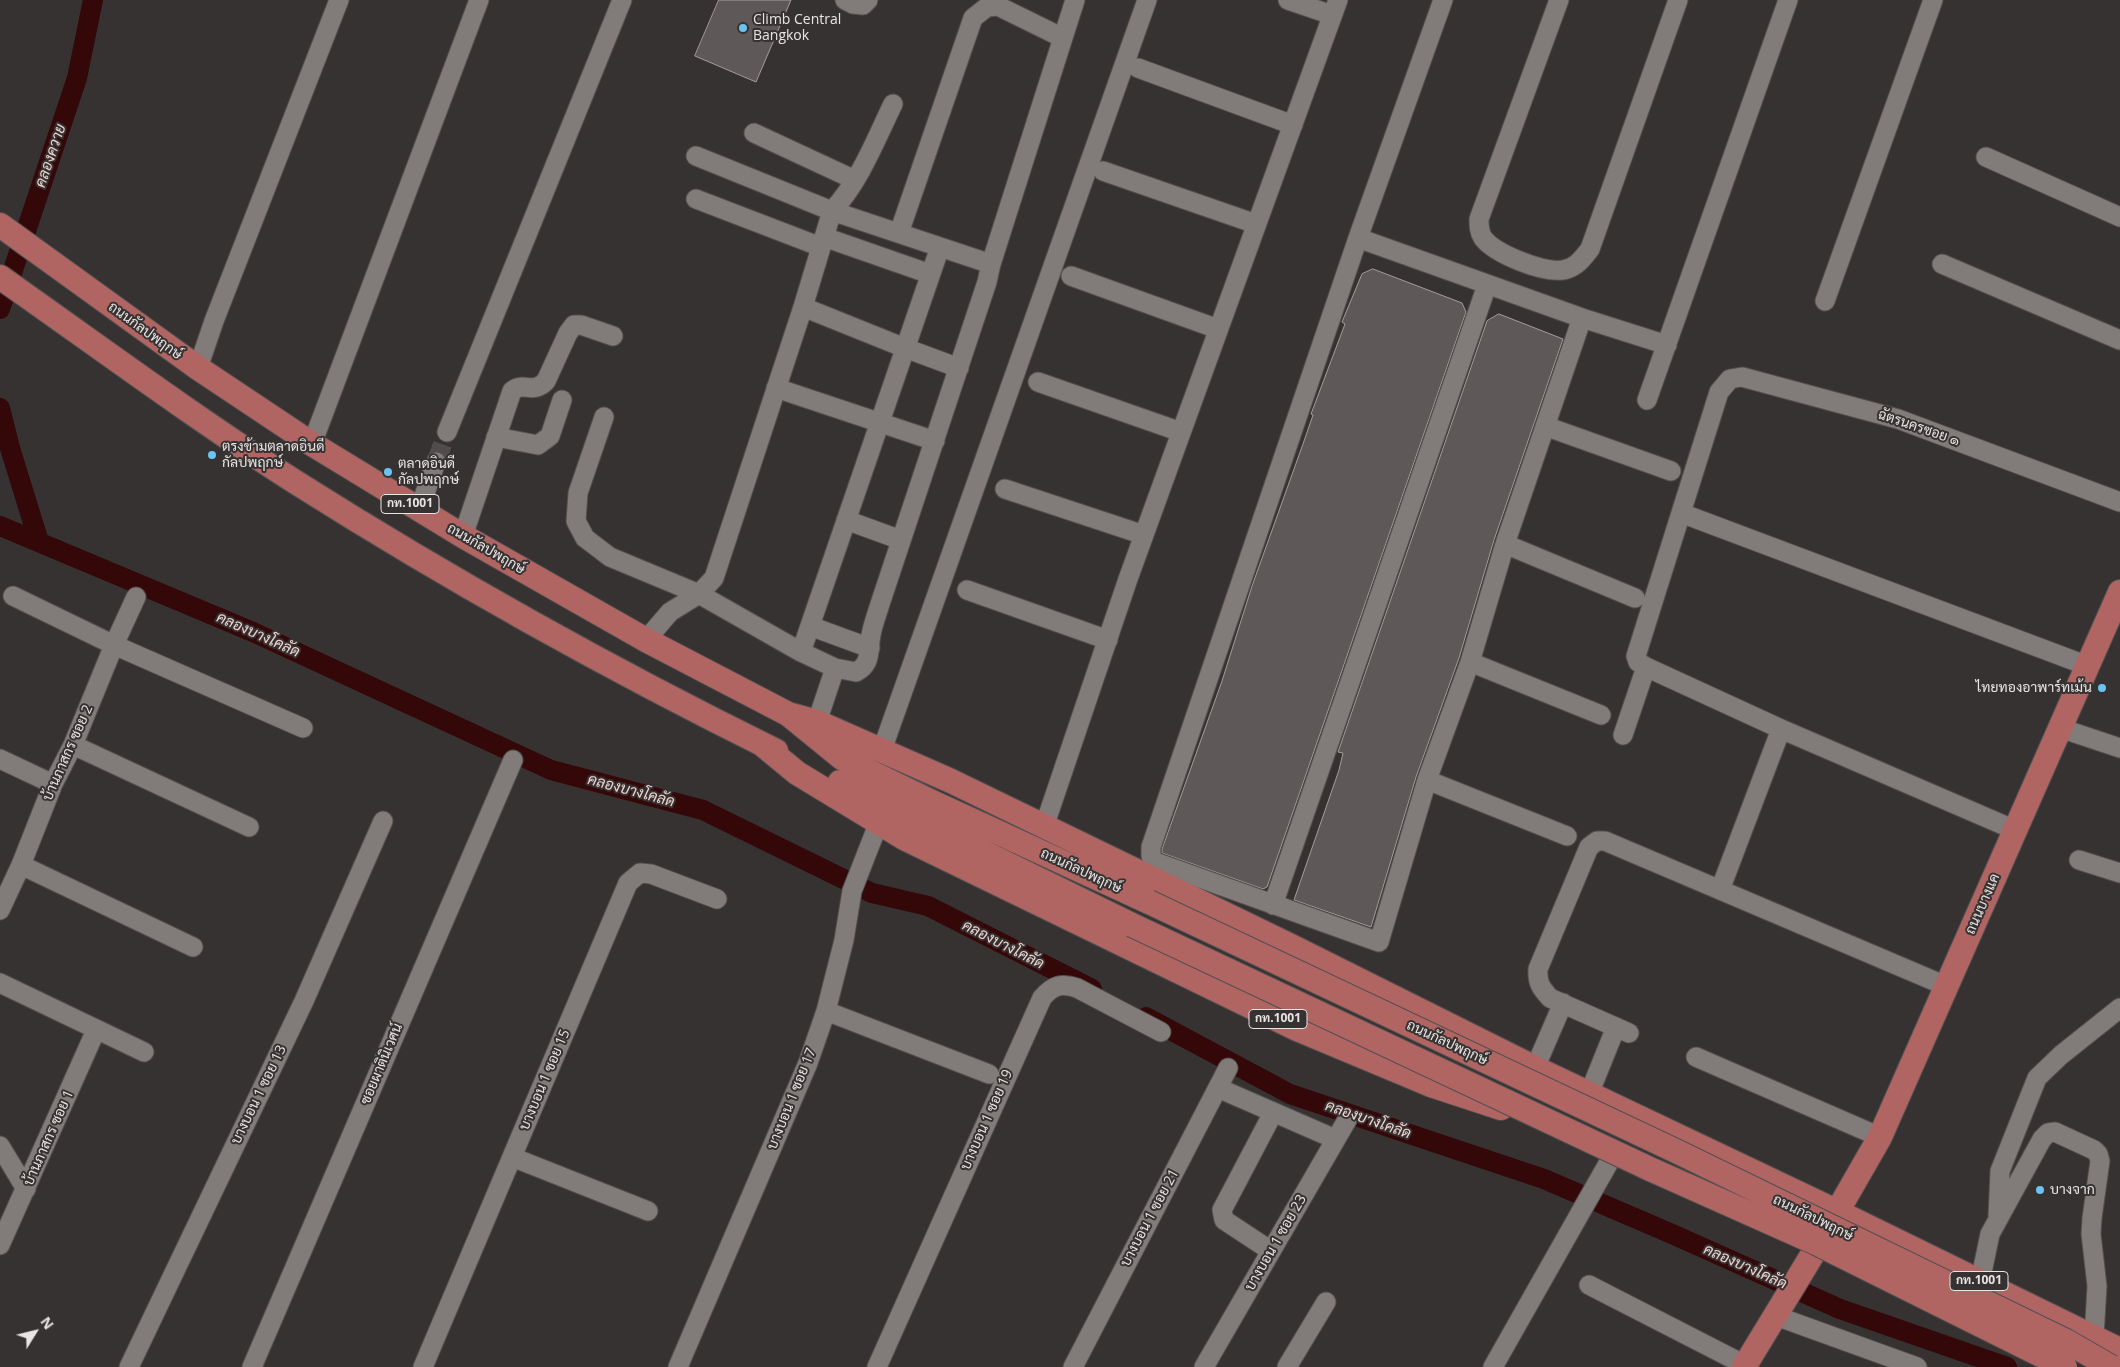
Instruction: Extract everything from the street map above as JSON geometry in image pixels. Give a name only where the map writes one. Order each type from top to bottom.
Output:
[{"type":"main road","name":"ถนนกัลปพฤกษ์","points":[[7,231],[198,368],[312,444],[463,536],[646,640],[788,714],[842,758],[1686,1156],[2066,1341],[2111,1367]]},
{"type":"main road","name":"ถนนกัลปพฤกษ์","points":[[0,277],[194,414],[295,481],[406,550],[502,607],[763,745],[1132,925],[1650,1169],[1816,1243],[2065,1367]]},
{"type":"main road","name":"ถนนบางแค","points":[[1745,1366],[1838,1212],[1880,1137],[2120,592]]},
{"type":"main road","name":"ถนนกัลปพฤกษ์","points":[[788,714],[817,722],[882,750],[1044,827],[1535,1068],[1838,1212],[2120,1350]]},
{"type":"main road","name":"ถนนกัลปพฤกษ์","points":[[763,745],[797,773],[904,838],[1078,920],[1297,1029],[1431,1085],[1533,1118],[2054,1367]]},
{"type":"main road","points":[[1393,1069],[1403,1066],[1416,1054],[1424,1028],[1424,1020],[1420,1010]]},
{"type":"street","points":[[198,368],[214,321],[339,0]]},
{"type":"street","points":[[312,444],[479,0]]},
{"type":"street","points":[[447,432],[622,0]]},
{"type":"street","points":[[845,0],[853,4],[863,5],[868,0]]},
{"type":"street","points":[[604,417],[578,493],[576,521],[585,538],[610,557],[699,594],[802,652],[835,668],[856,672],[863,668],[869,659],[871,635],[959,368],[1075,0]]},
{"type":"street","points":[[882,750],[1147,0]]},
{"type":"street","points":[[1044,827],[1144,535],[1335,8],[1288,0]]},
{"type":"street","points":[[1443,0],[1358,238],[1151,847],[1151,856],[1156,862],[1379,942],[1427,780],[1470,662],[1505,544],[1582,318]]},
{"type":"street","points":[[1559,0],[1479,219],[1479,229],[1482,237],[1489,244],[1515,259],[1536,267],[1563,270],[1574,266],[1582,260],[1590,249],[1678,0]]},
{"type":"street","points":[[1648,400],[1788,0]]},
{"type":"street","points":[[1825,301],[1933,0]]},
{"type":"street","points":[[899,233],[973,18],[987,7],[998,6],[1062,38]]},
{"type":"street","points":[[1138,68],[1293,125]]},
{"type":"street","points":[[646,640],[670,612],[699,594],[714,578],[803,307],[832,211],[856,180],[893,104]]},
{"type":"street","points":[[754,133],[856,180]]},
{"type":"street","points":[[696,156],[832,211],[991,264]]},
{"type":"street","points":[[1986,158],[2120,216]]},
{"type":"street","points":[[1102,171],[1256,224]]},
{"type":"street","points":[[696,199],[823,242],[930,274]]},
{"type":"street","points":[[1358,238],[1582,318],[1668,344]]},
{"type":"street","points":[[802,652],[940,247]]},
{"type":"street","points":[[1273,904],[1495,287],[1515,259]]},
{"type":"street","points":[[1942,264],[2120,340]]},
{"type":"street","points":[[1526,298],[1536,267]]},
{"type":"street","points":[[1071,276],[1218,329]]},
{"type":"street","points":[[803,307],[959,368]]},
{"type":"street","points":[[463,536],[512,391],[521,387],[540,387],[546,381],[568,333],[574,325],[581,325],[613,336]]},
{"type":"street","name":"ฉัตรนครซอย ๑","points":[[1681,513],[1719,392],[1730,379],[1742,377],[1898,419],[2120,502]]},
{"type":"street","points":[[1038,382],[1181,432]]},
{"type":"street","points":[[776,388],[879,424],[935,441]]},
{"type":"street","points":[[496,437],[538,446],[550,436],[562,400]]},
{"type":"street","points":[[1545,426],[1671,471]]},
{"type":"street","points":[[419,510],[436,462]]},
{"type":"street","points":[[1005,489],[1144,535]]},
{"type":"street","points":[[2015,830],[1781,729],[1638,662],[1636,656],[1681,513],[2088,666]]},
{"type":"street","points":[[846,520],[901,540]]},
{"type":"street","points":[[1505,544],[1635,598]]},
{"type":"street","points":[[967,590],[1108,640]]},
{"type":"street","points":[[13,596],[114,645],[303,728]]},
{"type":"street","name":"บ้านภาสกร ซอย 2","points":[[1,904],[21,865],[53,784],[73,745],[136,597]]},
{"type":"street","points":[[810,626],[870,648]]},
{"type":"street","points":[[1470,662],[1601,715]]},
{"type":"street","points":[[1624,735],[1646,667]]},
{"type":"street","points":[[817,722],[835,668]]},
{"type":"street","points":[[2060,728],[2120,748]]},
{"type":"street","points":[[1720,890],[1781,729]]},
{"type":"street","points":[[73,745],[249,827]]},
{"type":"street","points":[[0,759],[53,784]]},
{"type":"street","name":"ซอยผาตินิเวศน์","points":[[252,1367],[513,760]]},
{"type":"street","points":[[1427,780],[1567,836]]},
{"type":"street","name":"บางบอน 1 ซอย 13","points":[[129,1367],[304,1002],[383,821]]},
{"type":"street","name":"บางบอน 1 ซอย 17","points":[[678,1367],[808,1063],[826,1011],[844,940],[852,891],[878,822]]},
{"type":"street","points":[[1589,1094],[1623,1030],[1550,998],[1541,989],[1537,981],[1538,969],[1589,847],[1597,842],[1605,841],[1946,986]]},
{"type":"street","points":[[2079,860],[2120,874]]},
{"type":"street","points":[[21,865],[193,947]]},
{"type":"street","name":"บางบอน 1 ซอย 15","points":[[423,1367],[628,883],[640,873],[651,874],[717,899]]},
{"type":"street","points":[[0,983],[144,1052]]},
{"type":"street","name":"บางบอน 1 ซอย 19","points":[[877,1367],[1042,998],[1050,989],[1057,985],[1067,985],[1077,988],[1161,1032]]},
{"type":"street","points":[[1535,1068],[1563,1003]]},
{"type":"street","points":[[1998,1221],[2000,1171],[2037,1078],[2055,1060],[2120,1008]]},
{"type":"street","points":[[826,1011],[989,1074]]},
{"type":"street","name":"บ้านภาสกร ซอย 1","points":[[0,1245],[96,1030]]},
{"type":"street","points":[[1696,1057],[1880,1137]]},
{"type":"street","name":"บางบอน 1 ซอย 21","points":[[1073,1367],[1228,1068]]},
{"type":"street","points":[[1218,1088],[1335,1139]]},
{"type":"street","points":[[1271,1251],[1224,1220],[1222,1210],[1272,1113]]},
{"type":"street","name":"บางบอน 1 ซอย 23","points":[[1204,1367],[1335,1139],[1348,1120]]},
{"type":"street","points":[[1980,1282],[1990,1234],[2042,1139],[2048,1133],[2055,1132],[2094,1150],[2098,1154],[2100,1161],[2094,1196],[2092,1226],[2097,1286],[2094,1336]]},
{"type":"street","points":[[0,1146],[26,1189]]},
{"type":"street","points":[[1493,1367],[1613,1155]]},
{"type":"street","points":[[512,1157],[648,1211]]},
{"type":"street","points":[[1589,1285],[1745,1366]]},
{"type":"street","points":[[1287,1367],[1326,1302]]},
{"type":"street","points":[[1781,1308],[1917,1367]]},
{"type":"building","name":"Climb Central Bangkok","points":[[719,0],[791,0],[756,82],[695,56]]},
{"type":"building","points":[[1373,269],[1462,303],[1466,312],[1267,887],[1263,889],[1162,853],[1162,849],[1222,681],[1252,586],[1313,415],[1311,414],[1345,324],[1342,322],[1362,274]]},
{"type":"building","points":[[1499,314],[1563,339],[1494,540],[1459,658],[1416,777],[1371,927],[1294,900],[1339,770],[1343,753],[1338,752],[1487,321]]},
{"type":"waterway","name":"คลองควาย","points":[[0,309],[77,78],[93,0]]},
{"type":"waterway","name":"คลองควาย","points":[[0,408],[10,448],[39,542]]},
{"type":"waterway","name":"คลองบางโคลัด","points":[[0,526],[253,632],[551,770],[703,810],[872,893],[928,906],[1092,989]]},
{"type":"waterway","name":"คลองบางโคลัด","points":[[1146,1017],[1290,1094],[1544,1179],[1840,1309],[2007,1367]]},
{"type":"tunnel","points":[[436,462],[447,432]]},
{"type":"place","name":"Climb Central Bangkok","points":[[743,28]]},
{"type":"place","name":"ตรงข้ามตลาดอินดี กัลปพฤกษ์","points":[[212,455]]},
{"type":"place","name":"ตลาดอินดี กัลปพฤกษ์","points":[[388,472]]},
{"type":"place","name":"ไทยทองอาพาร์ทเม้น","points":[[2102,688]]},
{"type":"place","name":"บางจาก","points":[[2040,1190]]}]
